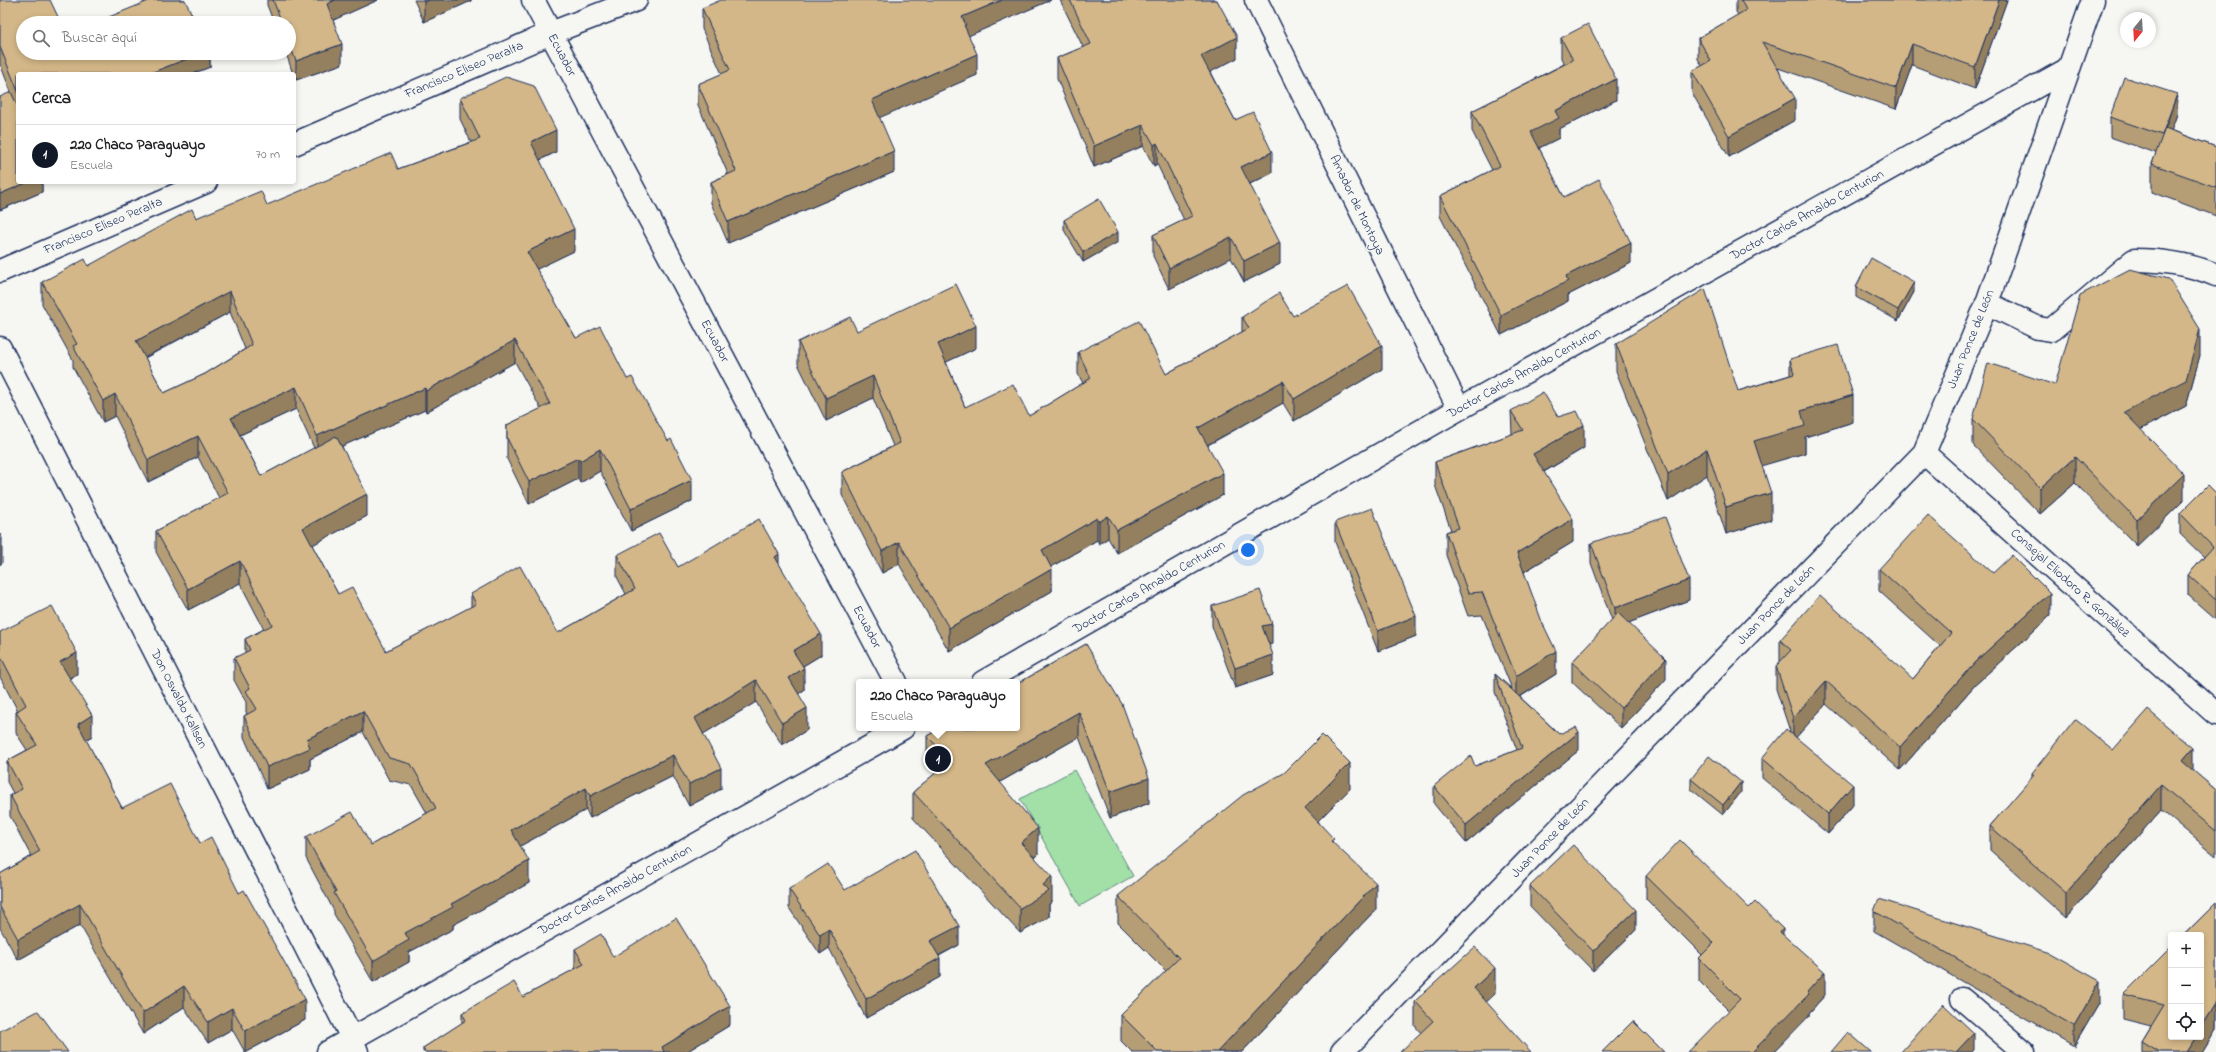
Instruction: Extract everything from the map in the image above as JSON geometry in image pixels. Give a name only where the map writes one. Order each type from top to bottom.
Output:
[{"type":"street","name":"Ecuador","points":[[533,0],[894,679]]},
{"type":"street","name":"Francisco Eliseo Peralta","points":[[296,143],[551,33],[636,0]]},
{"type":"street","name":"Amador de Montoya","points":[[1256,0],[1459,410]]},
{"type":"street","name":"Juan Ponce de León","points":[[1342,1052],[1924,453],[1987,304],[2093,0]]},
{"type":"street","name":"Doctor Carlos Arnaldo Centurion","points":[[988,679],[1459,410],[2068,69]]},
{"type":"street","name":"Francisco Eliseo Peralta","points":[[0,271],[201,184]]},
{"type":"street","points":[[1987,304],[2038,328],[2051,330],[2134,260],[2160,260],[2201,268],[2216,274]]},
{"type":"street","name":"Don Osvaldo Kallsen","points":[[0,348],[354,1045]]},
{"type":"street","name":"Consejal Eliodoro R. González","points":[[1924,453],[2216,714]]},
{"type":"street","name":"Doctor Carlos Arnaldo Centurion","points":[[328,1052],[354,1045],[897,731]]},
{"type":"street","points":[[1962,999],[2024,1052]]},
{"type":"green space","points":[[1074,770],[1133,876],[1080,906],[1020,799]]},
{"type":"building","points":[[0,0],[50,0],[58,16],[16,16],[16,60],[184,60],[153,72],[16,72],[16,86],[0,47]]},
{"type":"building","points":[[151,0],[185,0],[193,16],[111,16]]},
{"type":"building","points":[[273,0],[335,0],[327,4],[342,44],[296,61],[296,16],[279,16]]},
{"type":"building","points":[[721,0],[1002,0],[962,17],[977,54],[872,100],[894,151],[728,222],[711,182],[736,171],[698,84],[730,70],[702,8]]},
{"type":"building","points":[[1070,0],[1217,0],[1237,37],[1201,56],[1235,120],[1253,112],[1272,152],[1241,167],[1280,243],[1244,261],[1231,237],[1169,268],[1153,235],[1192,216],[1157,143],[1154,145],[1143,125],[1094,146],[1057,58],[1091,44]]},
{"type":"building","points":[[1741,0],[1999,0],[1975,67],[1912,44],[1896,88],[1762,42],[1795,98],[1729,136],[1692,71],[1711,61],[1698,38],[1746,10]]},
{"type":"building","points":[[1588,24],[1616,79],[1555,111],[1559,118],[1531,132],[1564,197],[1599,179],[1631,243],[1566,276],[1568,281],[1501,315],[1440,196],[1500,166],[1472,111],[1573,60],[1561,38]]},
{"type":"building","points":[[506,77],[534,86],[556,130],[531,142],[574,229],[527,252],[576,338],[600,326],[627,379],[632,377],[668,441],[671,439],[692,480],[631,509],[600,449],[580,461],[578,458],[529,482],[507,438],[507,425],[550,404],[515,340],[426,391],[425,388],[317,436],[296,387],[231,418],[261,476],[336,436],[367,494],[303,528],[338,594],[352,587],[386,651],[476,604],[471,594],[520,566],[558,633],[635,589],[617,555],[659,533],[678,567],[759,519],[779,554],[775,557],[821,634],[793,651],[804,668],[789,678],[807,708],[782,723],[756,680],[695,718],[721,768],[689,784],[673,755],[590,796],[586,788],[511,830],[529,861],[451,904],[453,907],[405,933],[409,940],[373,961],[334,893],[336,892],[306,837],[352,812],[371,845],[436,808],[411,764],[389,758],[363,711],[307,739],[310,748],[267,767],[244,716],[257,709],[246,691],[250,688],[234,658],[250,650],[245,639],[272,625],[240,561],[188,589],[156,531],[228,493],[198,436],[148,460],[115,394],[103,401],[73,346],[77,344],[42,282],[85,259],[88,266],[192,209],[196,218],[261,191],[267,205],[391,153],[398,169],[480,139],[460,98]],"holes":[[[230,291],[252,345],[205,374],[164,393],[136,341]]]},
{"type":"building","points":[[2124,77],[2177,94],[2162,135],[2110,117]]},
{"type":"building","points":[[11,92],[16,103],[16,184],[23,184],[0,194],[0,97]]},
{"type":"building","points":[[2165,128],[2216,147],[2216,187],[2152,164]]},
{"type":"building","points":[[1099,199],[1118,232],[1083,252],[1064,220]]},
{"type":"building","points":[[1871,258],[1914,282],[1898,310],[1856,287]]},
{"type":"building","points":[[2130,269],[2169,279],[2200,329],[2186,380],[2124,412],[2184,474],[2137,520],[2075,457],[2040,488],[1973,419],[1988,363],[2055,385],[2080,295]]},
{"type":"building","points":[[956,284],[976,326],[938,344],[965,407],[1013,384],[1029,416],[1091,378],[1078,352],[1139,321],[1166,374],[1249,328],[1242,317],[1279,293],[1293,316],[1348,286],[1382,346],[1294,399],[1283,381],[1198,428],[1223,473],[1117,530],[1108,516],[1099,522],[1097,518],[1042,550],[1052,569],[949,628],[899,542],[882,551],[842,472],[900,443],[873,376],[826,398],[798,342],[850,317],[857,331]]},
{"type":"building","points":[[1705,289],[1738,391],[1794,374],[1790,359],[1838,345],[1853,395],[1801,411],[1805,426],[1754,441],[1771,493],[1726,507],[1707,449],[1668,474],[1616,344]]},
{"type":"building","points":[[1543,392],[1558,417],[1577,411],[1584,425],[1533,454],[1573,519],[1517,553],[1542,622],[1556,651],[1516,676],[1482,592],[1468,593],[1446,532],[1459,528],[1435,462],[1523,430],[1511,411]]},
{"type":"building","points":[[2208,485],[2216,493],[2216,600],[2188,575],[2213,547],[2180,513]]},
{"type":"building","points":[[1372,508],[1416,616],[1378,631],[1335,522]]},
{"type":"building","points":[[1928,515],[1993,573],[2012,555],[2050,593],[1975,662],[1900,747],[1826,681],[1793,718],[1776,666],[1791,650],[1780,640],[1820,595],[1913,679],[1951,633],[1879,569]]},
{"type":"building","points":[[1665,517],[1689,580],[1615,608],[1591,543]]},
{"type":"building","points":[[1260,590],[1272,624],[1262,626],[1273,655],[1235,668],[1212,606]]},
{"type":"building","points":[[52,606],[77,653],[60,662],[92,715],[78,724],[122,808],[170,784],[200,843],[211,837],[239,893],[244,890],[305,999],[245,1031],[232,1008],[208,1022],[184,986],[143,1013],[80,904],[18,939],[0,907],[0,874],[40,851],[10,795],[22,789],[7,761],[37,745],[16,712],[26,705],[0,655],[0,632]]},
{"type":"building","points":[[1618,613],[1666,659],[1621,708],[1572,662]]},
{"type":"building","points":[[1086,644],[1122,704],[1149,778],[1110,792],[1079,712],[986,765],[1038,828],[1021,843],[1052,876],[1043,885],[1049,891],[1020,908],[913,792],[951,760],[927,736],[936,731],[1020,731],[1020,682]]},
{"type":"building","points":[[1495,674],[1559,734],[1576,727],[1579,732],[1466,825],[1434,786],[1471,756],[1475,766],[1522,748]]},
{"type":"building","points":[[2148,710],[2193,748],[2182,761],[2216,790],[2216,831],[2161,785],[2066,893],[1990,826],[2034,775],[2032,773],[2075,719],[2113,750]]},
{"type":"building","points":[[1786,729],[1853,785],[1828,814],[1762,758]]},
{"type":"building","points":[[1322,735],[1350,763],[1305,808],[1334,839],[1331,841],[1376,883],[1217,1052],[1158,1052],[1121,1015],[1179,958],[1118,896],[1243,795],[1284,773]]},
{"type":"building","points":[[1709,756],[1741,782],[1723,805],[1691,779]]},
{"type":"building","points":[[1680,840],[1749,908],[1755,902],[1783,929],[1780,932],[1825,972],[1807,992],[1809,994],[1752,1052],[1688,1052],[1740,999],[1699,958],[1714,943],[1646,876]]},
{"type":"building","points":[[1573,845],[1636,910],[1593,951],[1530,886]]},
{"type":"building","points":[[915,850],[959,926],[930,941],[940,958],[866,999],[829,929],[820,935],[789,889],[828,864],[845,890]]},
{"type":"building","points":[[1879,899],[2050,953],[2100,981],[2074,1026],[1874,911]]},
{"type":"building","points":[[2216,903],[2216,1004],[2204,1023],[2204,932],[2187,932]]},
{"type":"building","points":[[676,918],[730,1006],[662,1047],[664,1052],[425,1052],[423,1048],[466,1020],[462,1013],[514,982],[523,997],[584,964],[575,949],[601,934],[613,957]]},
{"type":"building","points":[[1475,947],[1495,968],[1474,988],[1531,1052],[1400,1052],[1433,1021],[1415,1001]]},
{"type":"building","points":[[2168,950],[2168,1040],[2194,1040],[2186,1052],[2160,1052],[2142,1041],[2164,1005],[2123,995]]},
{"type":"building","points":[[1943,1004],[1974,1033],[1956,1052],[1901,1052]]},
{"type":"building","points":[[38,1011],[68,1052],[0,1052],[0,1031]]},
{"type":"building","points":[[1633,1021],[1664,1052],[1602,1052]]},
{"type":"building","points":[[1848,1032],[1871,1052],[1831,1052]]},
{"type":"place","name":"220 Chaco Paraguayo","points":[[938,759]]}]
